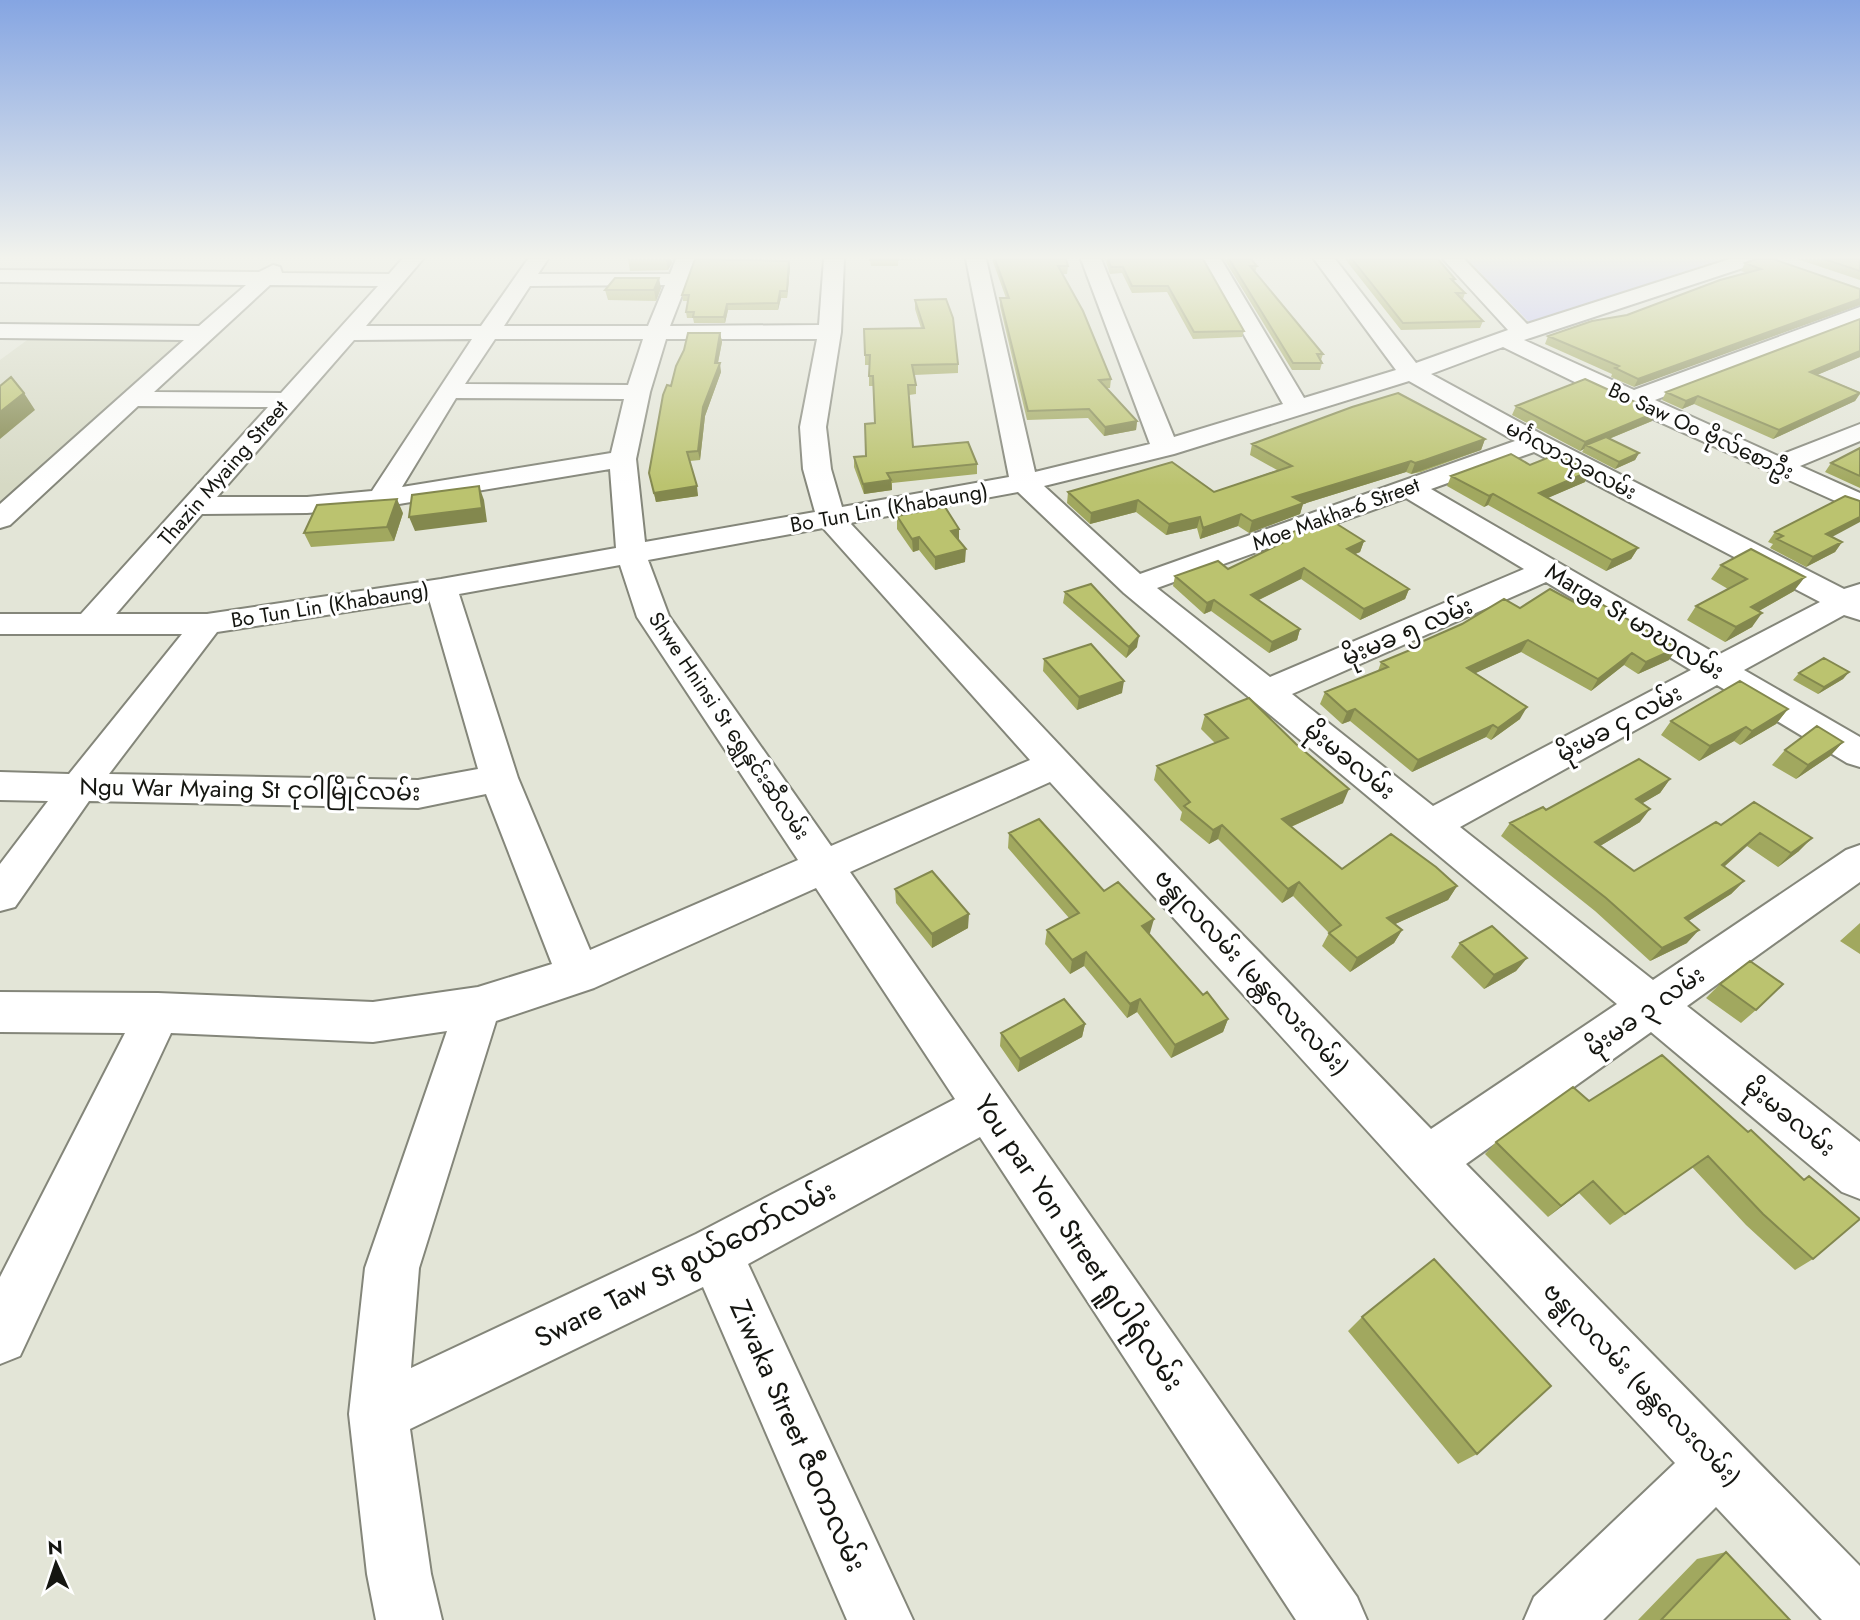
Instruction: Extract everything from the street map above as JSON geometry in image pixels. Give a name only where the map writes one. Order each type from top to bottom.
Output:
[{"type":"street","points":[[0,352],[23,335]]},
{"type":"street","points":[[0,519],[203,335]]},
{"type":"street","name":"Thazin Myaing Street","points":[[89,625],[346,335]]},
{"type":"street","points":[[381,499],[487,335]]},
{"type":"street","name":"Shwe Hninsi St ရွှေနှင်းဆီလမ်း","points":[[656,335],[638,392],[623,459],[631,554],[653,617],[823,867]]},
{"type":"street","name":"ဗန္ဓုလလမ်း (မန္တလေးလမ်း)","points":[[830,335],[813,427],[817,469],[831,519],[1056,764],[1860,1613]]},
{"type":"street","points":[[992,335],[1024,483]]},
{"type":"street","points":[[1121,335],[1165,448]]},
{"type":"street","points":[[1255,335],[1297,407]]},
{"type":"street","name":"မင်္ဂလာသုခလမ်း","points":[[1382,335],[1411,373],[1536,442],[1855,601]]},
{"type":"street","name":"Bo Tun Lin (Khabaung)","points":[[0,624],[207,624],[442,588],[1024,483],[1165,448],[1411,373],[1517,335]]},
{"type":"street","points":[[1631,400],[1805,335]]},
{"type":"street","name":"Bo Saw Oo ဗိုလ်စောဦး","points":[[1513,336],[1631,400],[1860,504]]},
{"type":"street","points":[[449,391],[638,392]]},
{"type":"street","points":[[132,399],[286,400]]},
{"type":"street","points":[[1777,466],[1860,432]]},
{"type":"street","name":"Moe Makha-6 Street","points":[[1135,586],[1536,442]]},
{"type":"street","points":[[195,506],[307,505],[381,499],[623,459]]},
{"type":"street","name":"မိုးမခလမ်း","points":[[1024,483],[1135,586],[1860,1174]]},
{"type":"street","name":"Marga St မာဃလမ်း","points":[[1409,488],[1860,754]]},
{"type":"street","name":"မိုးမခ ၅ လမ်း","points":[[1266,692],[1548,570]]},
{"type":"street","points":[[442,588],[499,778],[578,975]]},
{"type":"street","name":"မိုးမခ ၄ လမ်း","points":[[1431,825],[1718,670],[1855,601]]},
{"type":"street","points":[[0,895],[79,788],[207,624]]},
{"type":"street","points":[[0,1012],[158,1013],[373,1022],[478,1007],[578,975],[1056,764]]},
{"type":"street","name":"Ngu War Myaing St ငုဝါမြိုင်လမ်း","points":[[0,786],[418,794],[499,778]]},
{"type":"street","name":"မိုးမခ ၃ လမ်း","points":[[1429,1160],[1860,861]]},
{"type":"street","name":"You par Yon Street ရူပါရုံလမ်း","points":[[823,867],[1334,1620]]},
{"type":"street","points":[[409,1620],[399,1574],[378,1414],[392,1268],[478,1007]]},
{"type":"street","points":[[0,1336],[158,1013]]},
{"type":"street","name":"Sware Taw St စွယ်တော်လမ်း","points":[[378,1414],[715,1253],[988,1107]]},
{"type":"street","name":"Ziwaka Street ဇီဝကလမ်း","points":[[715,1253],[880,1620]]},
{"type":"street","points":[[1557,1620],[1717,1464]]},
{"type":"shaded area","points":[[30,338],[184,339],[0,506],[0,360]]},
{"type":"building","points":[[688,335],[720,335],[715,363],[720,363],[703,407],[698,451],[687,452],[697,486],[654,493],[649,473],[663,395],[667,385],[671,386]]},
{"type":"building","points":[[864,335],[955,335],[958,364],[912,365],[916,385],[908,385],[913,447],[968,442],[977,464],[887,473],[891,480],[863,484],[854,457],[866,456],[865,424],[875,423],[873,376],[869,376],[870,355],[865,355]]},
{"type":"building","points":[[1009,335],[1093,335],[1111,379],[1099,380],[1137,421],[1105,427],[1089,409],[1028,411]]},
{"type":"building","points":[[1276,335],[1307,335],[1323,354],[1317,354],[1322,363],[1293,363]]},
{"type":"building","points":[[1761,335],[1638,379],[1615,368],[1619,366],[1548,336]]},
{"type":"building","points":[[1819,335],[1860,335],[1860,351],[1810,372],[1860,393],[1779,430],[1698,396],[1686,401],[1666,392]]},
{"type":"building","points":[[11,377],[24,393],[0,412],[0,386]]},
{"type":"building","points":[[1585,379],[1657,412],[1585,442],[1516,406]]},
{"type":"building","points":[[1398,393],[1485,439],[1425,460],[1415,463],[1411,461],[1293,497],[1304,503],[1252,521],[1241,514],[1203,528],[1200,517],[1169,524],[1138,500],[1091,513],[1068,492],[1172,462],[1214,492],[1292,466],[1252,444]]},
{"type":"building","points":[[1606,437],[1639,453],[1619,462],[1586,445]]},
{"type":"building","points":[[1860,448],[1860,476],[1831,463]]},
{"type":"building","points":[[1511,454],[1530,465],[1557,454],[1590,471],[1539,493],[1638,548],[1612,560],[1493,494],[1489,496],[1451,476]]},
{"type":"building","points":[[479,486],[482,508],[409,517],[412,495]]},
{"type":"building","points":[[1845,496],[1860,501],[1860,517],[1826,534],[1842,542],[1813,557],[1777,539],[1783,536],[1775,532]]},
{"type":"building","points":[[397,499],[387,527],[304,533],[317,505]]},
{"type":"building","points":[[945,507],[959,529],[951,531],[966,549],[935,557],[919,537],[912,539],[897,516]]},
{"type":"building","points":[[1329,519],[1364,541],[1347,549],[1409,589],[1364,609],[1304,568],[1251,595],[1300,629],[1272,642],[1214,600],[1207,603],[1175,576],[1218,561],[1228,569],[1282,543],[1276,538]]},
{"type":"building","points":[[1751,549],[1805,577],[1751,607],[1762,613],[1736,627],[1696,606],[1747,579],[1721,565]]},
{"type":"building","points":[[1091,584],[1139,636],[1129,647],[1065,592]]},
{"type":"building","points":[[1550,589],[1583,607],[1596,601],[1677,648],[1646,662],[1632,653],[1598,679],[1528,640],[1467,668],[1527,707],[1498,728],[1493,725],[1418,760],[1355,709],[1347,712],[1325,692],[1388,667],[1381,662],[1462,624],[1504,599],[1520,608]]},
{"type":"building","points":[[1091,644],[1124,681],[1079,697],[1044,659]]},
{"type":"building","points":[[1824,658],[1849,672],[1824,687],[1799,673]]},
{"type":"building","points":[[1740,681],[1788,709],[1752,731],[1746,727],[1710,746],[1671,721]]},
{"type":"building","points":[[1249,698],[1296,744],[1349,789],[1282,819],[1342,869],[1391,834],[1457,886],[1387,918],[1402,930],[1357,958],[1329,933],[1341,925],[1299,882],[1288,889],[1222,825],[1213,830],[1184,806],[1190,802],[1157,766],[1228,738],[1205,715]]},
{"type":"building","points":[[1817,726],[1843,742],[1808,765],[1785,750]]},
{"type":"building","points":[[1639,759],[1670,779],[1636,799],[1650,809],[1595,842],[1634,871],[1716,822],[1721,825],[1754,802],[1812,838],[1791,853],[1760,833],[1722,865],[1744,881],[1685,918],[1699,930],[1662,948],[1606,898],[1510,823],[1543,807],[1546,810]]},
{"type":"building","points":[[1039,819],[1104,891],[1118,882],[1154,919],[1142,926],[1203,995],[1207,992],[1228,1019],[1175,1045],[1140,999],[1130,1004],[1086,952],[1072,960],[1047,930],[1079,913],[1009,833]]},
{"type":"building","points":[[932,871],[969,914],[932,934],[895,889]]},
{"type":"building","points":[[1492,926],[1527,958],[1494,975],[1460,943]]},
{"type":"building","points":[[1750,961],[1783,984],[1756,1010],[1720,984]]},
{"type":"building","points":[[1064,999],[1085,1024],[1020,1059],[1001,1033]]},
{"type":"building","points":[[1662,1055],[1748,1132],[1751,1130],[1804,1180],[1809,1176],[1860,1219],[1813,1259],[1763,1214],[1708,1156],[1625,1214],[1593,1181],[1561,1206],[1496,1142],[1573,1087],[1589,1101]]},
{"type":"building","points":[[1434,1259],[1551,1386],[1477,1454],[1362,1317]]},
{"type":"building","points":[[1726,1552],[1790,1620],[1661,1620]]}]
